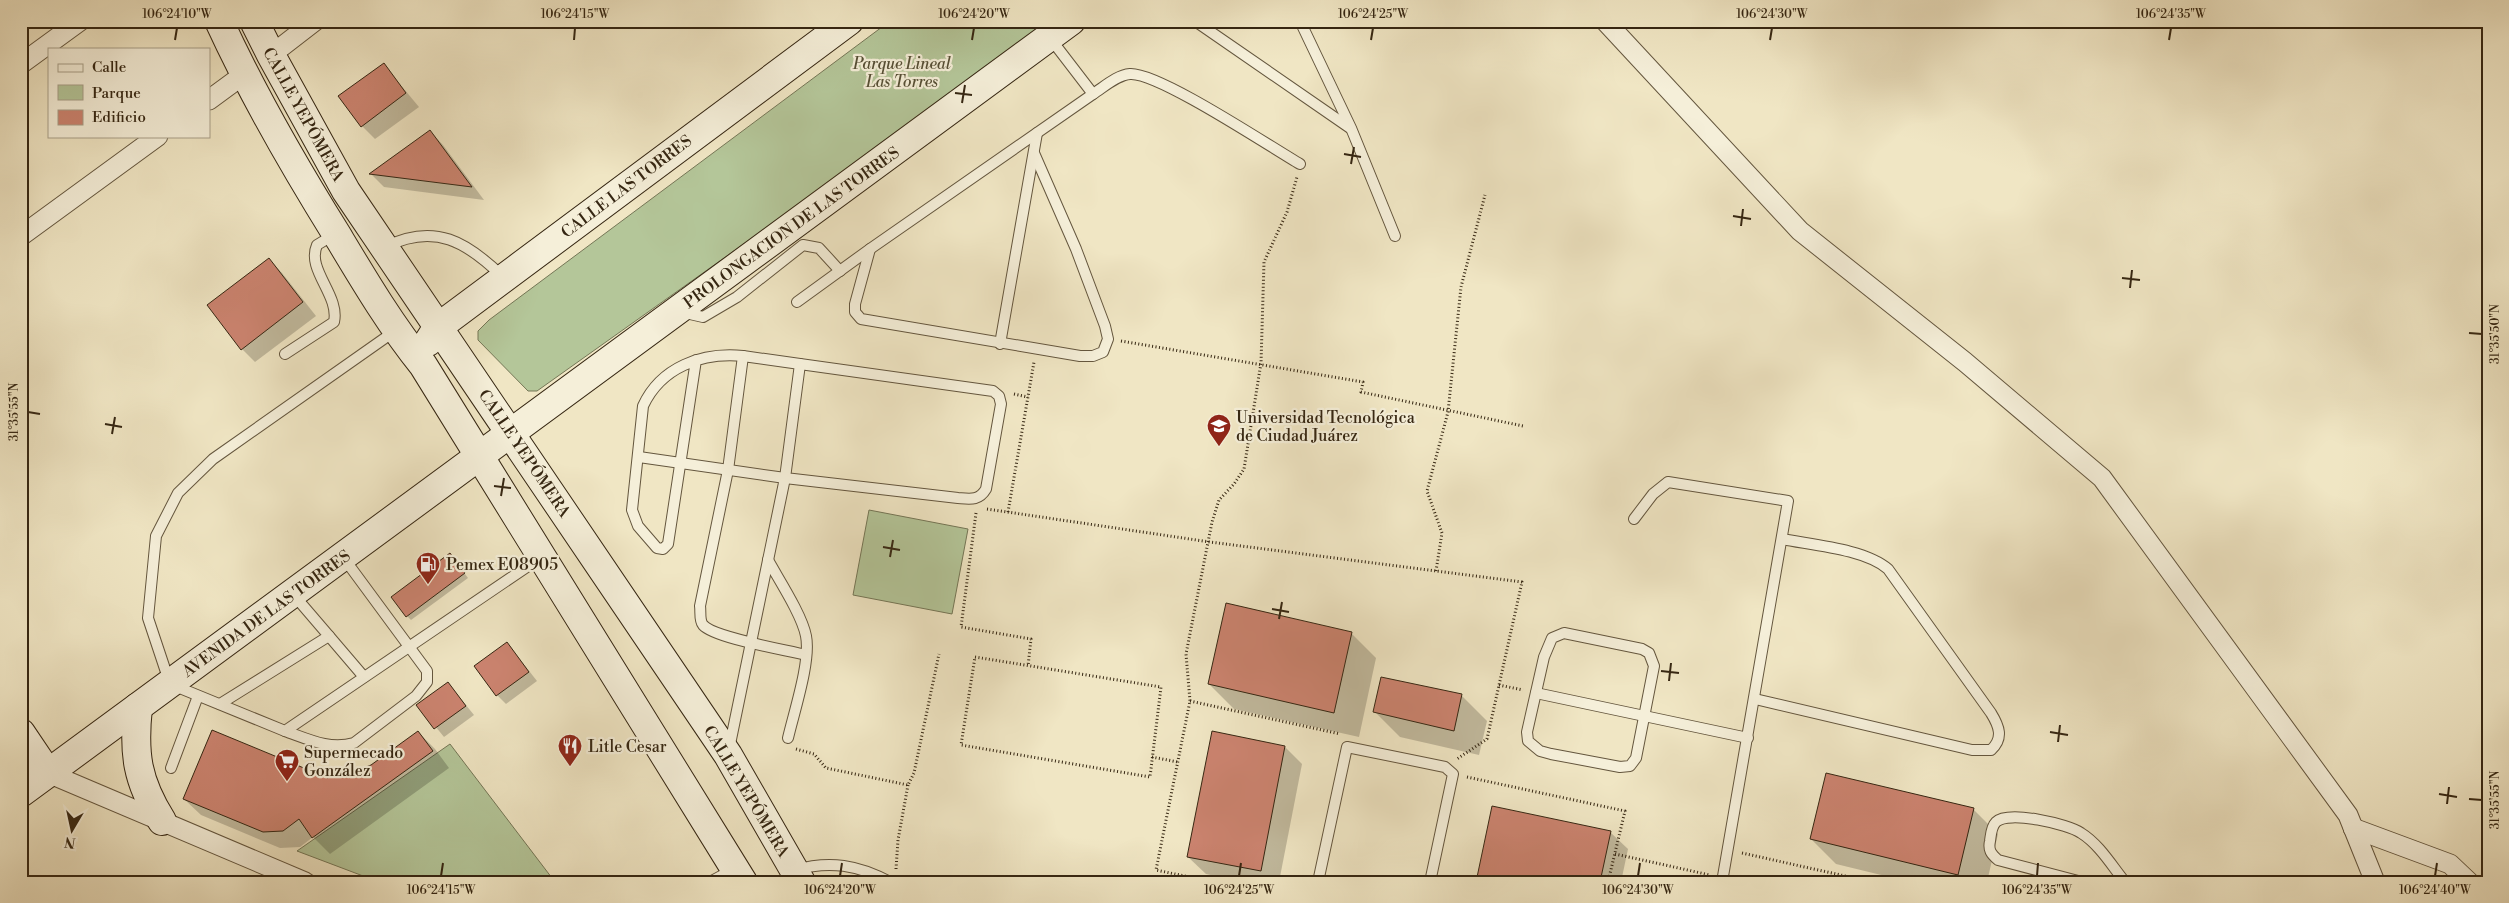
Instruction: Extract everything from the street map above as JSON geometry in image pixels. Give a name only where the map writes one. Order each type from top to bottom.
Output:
[{"type":"main road","name":"CALLE YEPÓMERA","points":[[219,21],[243,74],[335,233],[395,331],[423,365],[738,875]]},
{"type":"main road","name":"CALLE YEPÓMERA","points":[[254,21],[270,55],[346,191],[437,328],[512,432],[728,754],[798,876]]},
{"type":"main road","name":"CALLE LAS TORRES","points":[[423,365],[430,335],[437,328],[849,21]]},
{"type":"main road","name":"PROLONGACION DE LAS TORRES","points":[[512,432],[1071,21]]},
{"type":"main road","name":"AVENIDA DE LAS TORRES","points":[[21,793],[512,432]]},
{"type":"main road","points":[[138,707],[136,757],[140,778],[148,800],[162,821]]},
{"type":"main road","points":[[21,733],[48,773]]},
{"type":"street","points":[[21,64],[80,21]]},
{"type":"street","points":[[270,55],[314,21]]},
{"type":"street","points":[[1605,21],[1800,231],[1965,362],[2102,478],[2348,815],[2375,882]]},
{"type":"street","points":[[210,99],[243,74]]},
{"type":"street","points":[[21,236],[155,138]]},
{"type":"street","points":[[48,773],[304,882]]},
{"type":"street","points":[[2353,828],[2450,864],[2469,882]]},
{"type":"lane","points":[[1195,21],[1351,128]]},
{"type":"lane","points":[[1300,21],[1351,128],[1394,236]]},
{"type":"lane","points":[[1049,37],[1093,94]]},
{"type":"lane","points":[[797,302],[1093,94],[1115,79],[1129,74],[1142,75],[1176,91],[1300,164]]},
{"type":"lane","points":[[1000,344],[1037,133]]},
{"type":"lane","points":[[870,249],[854,304],[855,312],[861,319],[1000,344],[1094,356],[1103,352],[1108,339],[1105,326],[1076,249],[1034,153]]},
{"type":"lane","points":[[285,354],[334,322],[334,308],[314,258],[317,245],[335,233]]},
{"type":"lane","points":[[384,247],[402,238],[423,236],[460,242],[479,254],[504,278]]},
{"type":"lane","points":[[676,311],[703,318],[737,297],[803,245],[819,248],[840,271]]},
{"type":"lane","points":[[342,556],[427,671],[427,682],[424,689],[362,739],[344,746],[327,745],[285,731],[170,684],[148,618],[156,536],[178,493],[213,459],[395,331]]},
{"type":"lane","points":[[639,457],[681,463],[728,470],[785,478],[958,498],[978,502],[986,489],[999,414],[999,396],[993,391],[723,354],[696,360],[663,378],[650,392],[643,406],[632,510],[634,519],[657,548],[663,549],[668,544],[681,463],[696,360]]},
{"type":"lane","points":[[743,356],[728,470],[700,606],[701,620],[710,630],[750,643],[806,654]]},
{"type":"lane","points":[[728,754],[785,478],[800,364]]},
{"type":"lane","points":[[1634,519],[1653,494],[1668,482],[1788,501],[1729,851],[1722,880]]},
{"type":"lane","points":[[1754,699],[1972,750],[1991,750],[1997,744],[1999,736],[1999,727],[1991,713],[1888,569],[1882,564],[1861,556],[1782,539]]},
{"type":"lane","points":[[285,731],[541,558]]},
{"type":"lane","points":[[768,560],[800,618],[806,636],[806,654],[788,738]]},
{"type":"lane","points":[[292,593],[364,677]]},
{"type":"lane","points":[[1572,633],[1642,649],[1649,653],[1654,666],[1636,758],[1630,766],[1620,767],[1540,751],[1528,741],[1527,732],[1536,693],[1544,657],[1552,638],[1556,635],[1572,633]]},
{"type":"lane","points":[[220,704],[329,636]]},
{"type":"lane","points":[[1536,693],[1748,738]]},
{"type":"lane","points":[[170,768],[198,696]]},
{"type":"lane","points":[[1318,882],[1347,746],[1449,771],[1430,882]]},
{"type":"lane","points":[[2082,882],[1998,860],[1991,854],[1989,847],[1991,831],[1996,822],[2004,818],[2020,817],[2080,832],[2089,839],[2125,882]]},
{"type":"lane","points":[[798,876],[812,865],[848,865],[893,878]]},
{"type":"lane","points":[[710,882],[738,875]]},
{"type":"path","points":[[1214,882],[1156,870],[1190,700],[1187,684],[1186,654],[1210,542],[1212,522],[1219,500],[1234,484],[1244,469],[1261,363],[1264,262],[1288,212],[1300,164]]},
{"type":"path","points":[[1436,571],[1442,533],[1427,491],[1448,412],[1460,287],[1485,195]]},
{"type":"path","points":[[1108,339],[1261,363],[1363,382],[1361,392],[1448,412],[1523,426]]},
{"type":"path","points":[[1008,512],[1037,349]]},
{"type":"path","points":[[1028,666],[1031,638],[961,627],[978,502],[1008,512],[1210,542],[1522,582],[1487,739],[1449,771]]},
{"type":"path","points":[[893,878],[908,785],[914,773],[939,654]]},
{"type":"path","points":[[975,658],[1161,687],[1152,757],[1150,777],[961,745],[975,658]]},
{"type":"path","points":[[1499,685],[1536,693]]},
{"type":"path","points":[[1190,700],[1349,736],[1347,746]]},
{"type":"path","points":[[788,738],[792,746],[799,751],[814,754],[826,768],[908,785]]},
{"type":"path","points":[[1152,757],[1178,762]]},
{"type":"path","points":[[1449,771],[1625,811],[1608,882]]},
{"type":"path","points":[[1729,851],[1872,882]]},
{"type":"path","points":[[1615,854],[1722,880]]},
{"type":"green space","name":"Parque Lineal Las Torres","points":[[890,21],[1050,21],[1025,44],[537,391],[528,391],[478,340],[478,331],[489,320]]},
{"type":"green space","points":[[869,510],[968,529],[952,614],[853,595]]},
{"type":"green space","points":[[450,744],[555,882],[379,882],[297,851]]},
{"type":"green space","points":[[840,875],[862,881],[864,882],[827,882]]},
{"type":"building","points":[[384,63],[406,93],[361,127],[338,96]]},
{"type":"building","points":[[430,130],[472,187],[369,174]]},
{"type":"building","points":[[269,258],[303,302],[241,350],[207,305]]},
{"type":"building","name":"Pemex E08905","points":[[450,553],[465,573],[406,617],[391,597]]},
{"type":"building","points":[[1226,603],[1352,632],[1334,713],[1208,684]]},
{"type":"building","points":[[507,642],[529,672],[496,696],[474,666]]},
{"type":"building","points":[[1381,677],[1462,694],[1454,731],[1373,712]]},
{"type":"building","points":[[448,682],[466,706],[434,729],[416,705]]},
{"type":"building","name":"Supermecado González","points":[[212,730],[328,778],[331,771],[343,776],[371,765],[418,731],[433,751],[312,838],[299,819],[283,831],[263,832],[183,799]]},
{"type":"building","points":[[1212,731],[1285,746],[1261,871],[1187,857]]},
{"type":"building","points":[[1826,773],[1974,808],[1958,875],[1810,839]]},
{"type":"building","points":[[1492,806],[1611,831],[1600,882],[1476,882]]},
{"type":"place","name":"Universidad Tecnológica de Ciudad Juárez","points":[[1219,447]]},
{"type":"place","name":"Pemex E08905","points":[[428,585]]},
{"type":"place","name":"Litle Cesar","points":[[570,767]]},
{"type":"place","name":"Supermecado González","points":[[287,782]]}]
